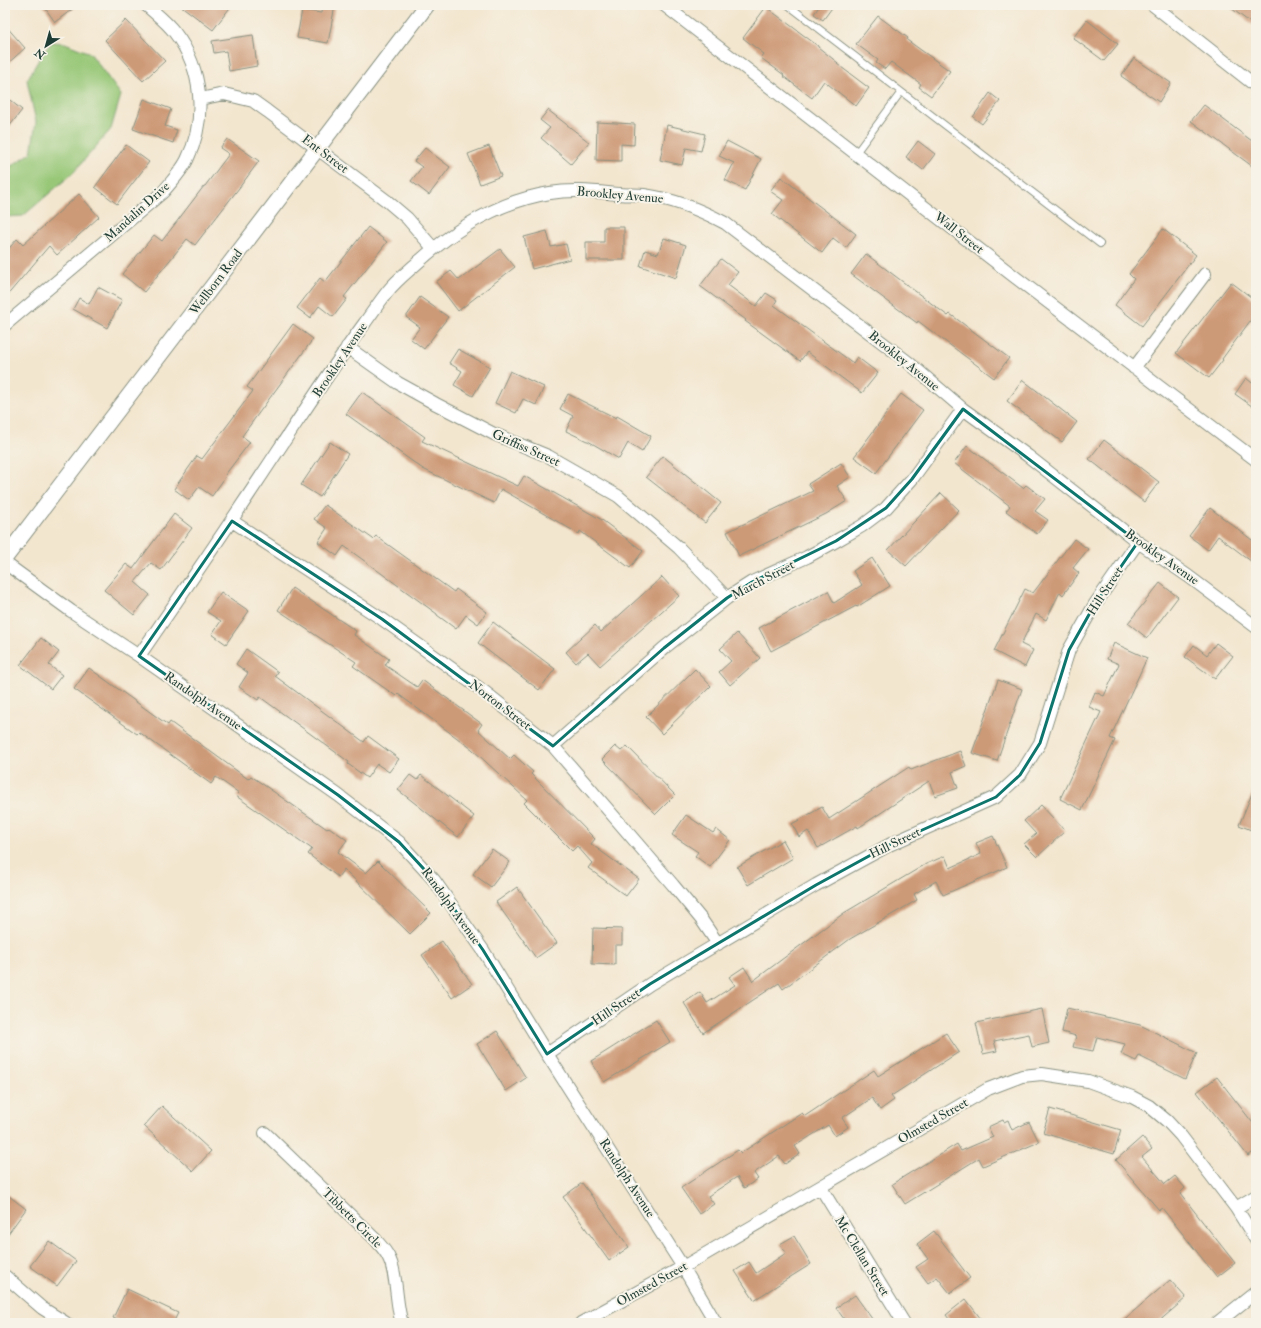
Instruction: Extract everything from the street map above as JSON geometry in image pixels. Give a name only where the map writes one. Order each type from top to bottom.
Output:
[{"type":"street","name":"Mandalin Drive","points":[[5,326],[163,192],[178,174],[195,140],[199,118],[200,99],[194,66],[184,46],[174,32],[146,5]]},
{"type":"street","name":"Wellborn Road","points":[[5,558],[427,5]]},
{"type":"street","name":"Wall Street","points":[[664,5],[1009,272],[1256,460]]},
{"type":"street","points":[[1153,5],[1256,86]]},
{"type":"street","name":"Ent Street","points":[[200,99],[224,94],[253,101],[387,201],[407,218],[433,248]]},
{"type":"street","name":"Brookley Avenue","points":[[139,656],[232,521],[347,347],[389,290],[433,248],[488,213],[529,197],[572,190],[594,190],[664,198],[705,212],[724,223],[908,362],[963,409],[1028,456],[1138,542],[1188,576],[1256,627]]},
{"type":"street","points":[[1134,368],[1204,274]]},
{"type":"street","name":"Griffiss Street","points":[[347,347],[398,383],[436,404],[494,434],[548,456],[618,496],[679,548],[727,598]]},
{"type":"street","name":"March Street","points":[[553,746],[664,648],[727,598],[752,582],[807,557],[836,541],[862,526],[886,508],[912,480],[963,409]]},
{"type":"street","name":"Norton Street","points":[[232,521],[382,619],[486,693],[553,746],[673,885],[701,919],[718,944]]},
{"type":"street","name":"Hill Street","points":[[547,1054],[650,984],[816,885],[891,844],[996,797],[1020,775],[1040,743],[1069,650],[1095,604],[1138,542]]},
{"type":"street","name":"Randolph Avenue","points":[[5,563],[71,611],[139,656],[338,795],[399,842],[439,886],[483,950],[547,1054],[683,1267],[716,1323]]},
{"type":"street","name":"Olmsted Street","points":[[581,1323],[821,1188],[988,1089],[1022,1076],[1042,1074],[1088,1081],[1132,1097],[1149,1106],[1167,1121],[1181,1136],[1236,1208],[1256,1240]]},
{"type":"street","name":"Tibbetts Circle","points":[[265,1134],[375,1239],[389,1257],[394,1273],[396,1294],[402,1323]]},
{"type":"street","name":"Mc Clellan Street","points":[[821,1188],[904,1323]]},
{"type":"street","points":[[1236,1208],[1256,1196]]},
{"type":"street","points":[[5,1276],[42,1308],[66,1323]]},
{"type":"street","points":[[1218,1323],[1256,1292]]},
{"type":"lane","points":[[788,5],[1100,244]]},
{"type":"lane","points":[[856,153],[901,92]]},
{"type":"highlighted area","points":[[963,409],[1138,542],[1095,604],[1069,650],[1040,743],[1020,775],[996,797],[891,844],[816,885],[650,984],[547,1054],[483,950],[434,880],[399,842],[338,795],[139,656],[232,521],[382,619],[553,746],[664,648],[727,598],[752,582],[836,541],[886,508],[912,479]]},
{"type":"green space","points":[[52,42],[65,43],[90,53],[121,95],[111,129],[73,173],[23,216],[5,217],[5,170],[31,153],[36,122],[27,80],[42,54]]},
{"type":"building","points":[[43,5],[78,5],[55,22]]},
{"type":"building","points":[[180,5],[232,5],[213,30]]},
{"type":"building","points":[[322,5],[335,5],[328,43],[297,38],[302,10],[321,13]]},
{"type":"building","points":[[820,5],[834,5],[823,20],[814,14]]},
{"type":"building","points":[[1227,5],[1256,5],[1256,27]]},
{"type":"building","points":[[766,7],[818,46],[838,63],[837,64],[869,88],[856,106],[824,81],[812,98],[761,58],[764,54],[743,38]]},
{"type":"building","points":[[878,16],[908,38],[907,40],[950,71],[931,96],[919,87],[921,84],[891,62],[885,69],[876,63],[878,60],[856,44]]},
{"type":"building","points":[[126,20],[165,61],[143,81],[105,40]]},
{"type":"building","points":[[1087,20],[1118,44],[1104,61],[1073,38]]},
{"type":"building","points":[[5,25],[25,48],[5,66]]},
{"type":"building","points":[[253,35],[257,66],[229,71],[226,51],[214,53],[212,41]]},
{"type":"building","points":[[1134,58],[1171,83],[1159,102],[1121,76]]},
{"type":"building","points":[[990,93],[1000,101],[982,124],[973,117]]},
{"type":"building","points":[[5,96],[22,110],[5,132]]},
{"type":"building","points":[[144,99],[171,109],[165,126],[177,130],[173,143],[133,129]]},
{"type":"building","points":[[1204,105],[1256,144],[1256,169],[1191,121]]},
{"type":"building","points":[[548,110],[589,142],[571,164],[541,138],[550,128],[540,120]]},
{"type":"building","points":[[597,122],[635,124],[634,145],[621,144],[621,161],[596,160]]},
{"type":"building","points":[[667,125],[705,134],[701,151],[686,148],[682,165],[660,160]]},
{"type":"building","points":[[227,139],[259,161],[195,245],[187,239],[144,292],[122,274],[154,235],[162,241],[205,186],[229,154],[220,148]]},
{"type":"building","points":[[727,141],[761,159],[745,190],[725,180],[734,163],[719,156]]},
{"type":"building","points":[[918,141],[935,154],[923,170],[906,157]]},
{"type":"building","points":[[126,145],[149,162],[117,204],[95,187]]},
{"type":"building","points":[[489,146],[501,176],[480,184],[468,154]]},
{"type":"building","points":[[425,148],[450,167],[429,195],[411,181],[422,167],[414,161]]},
{"type":"building","points":[[781,177],[856,234],[846,248],[833,238],[822,253],[772,214],[783,200],[770,191]]},
{"type":"building","points":[[79,194],[99,217],[57,255],[49,246],[5,298],[5,253],[17,239],[23,245]]},
{"type":"building","points":[[368,227],[387,242],[344,297],[347,299],[333,317],[319,306],[310,318],[297,308],[320,278],[325,282]]},
{"type":"building","points":[[604,227],[624,227],[624,260],[586,260],[586,242],[604,242]]},
{"type":"building","points":[[1163,229],[1196,255],[1142,326],[1115,305],[1134,279],[1129,274]]},
{"type":"building","points":[[547,231],[551,247],[566,244],[570,259],[532,269],[524,237]]},
{"type":"building","points":[[664,238],[686,245],[676,278],[640,266],[645,250],[658,254]]},
{"type":"building","points":[[500,249],[515,267],[458,311],[436,282],[451,271],[459,280]]},
{"type":"building","points":[[866,254],[948,316],[950,314],[1009,358],[994,378],[918,321],[917,323],[851,274]]},
{"type":"building","points":[[721,259],[738,272],[728,285],[756,306],[766,293],[777,300],[774,305],[853,363],[857,357],[878,373],[862,393],[807,352],[800,361],[700,286]]},
{"type":"building","points":[[1231,282],[1256,301],[1256,313],[1209,378],[1176,353]]},
{"type":"building","points":[[98,287],[122,300],[107,328],[73,309],[79,298],[89,304]]},
{"type":"building","points":[[420,297],[448,317],[424,349],[411,339],[420,327],[406,317]]},
{"type":"building","points":[[293,324],[313,339],[242,436],[250,442],[225,475],[226,476],[212,496],[199,487],[189,500],[174,489],[197,456],[202,459],[253,391],[247,387]]},
{"type":"building","points":[[458,349],[490,367],[473,396],[454,385],[462,371],[449,363]]},
{"type":"building","points":[[510,371],[544,387],[536,405],[523,399],[516,413],[495,403]]},
{"type":"building","points":[[1246,378],[1256,386],[1256,409],[1235,394]]},
{"type":"building","points":[[1023,380],[1077,422],[1062,442],[1007,401]]},
{"type":"building","points":[[362,392],[425,437],[422,441],[518,486],[524,476],[602,520],[643,551],[630,568],[580,531],[579,534],[501,489],[494,503],[423,469],[346,414]]},
{"type":"building","points":[[568,394],[616,418],[617,416],[651,436],[642,452],[628,443],[619,459],[588,441],[566,431],[573,416],[560,409]]},
{"type":"building","points":[[901,394],[923,410],[876,473],[854,457]]},
{"type":"building","points":[[1104,440],[1159,482],[1144,502],[1089,459]]},
{"type":"building","points":[[330,442],[348,454],[320,497],[301,485]]},
{"type":"building","points":[[967,446],[1023,488],[1026,485],[1045,499],[1035,511],[1048,520],[1037,534],[1006,511],[1010,506],[954,463]]},
{"type":"building","points":[[663,456],[721,503],[705,523],[646,477]]},
{"type":"building","points":[[841,463],[850,477],[837,486],[847,501],[826,514],[739,556],[727,532],[813,491],[808,484]]},
{"type":"building","points":[[941,493],[959,510],[906,566],[888,550]]},
{"type":"building","points":[[325,505],[373,539],[376,536],[454,592],[456,589],[487,612],[478,624],[466,615],[456,629],[344,546],[337,556],[318,542],[327,528],[314,519]]},
{"type":"building","points":[[1210,508],[1256,543],[1256,565],[1218,536],[1208,550],[1189,536]]},
{"type":"building","points":[[174,514],[192,528],[161,570],[151,563],[135,582],[150,595],[134,615],[104,590],[126,564],[133,569]]},
{"type":"building","points":[[1074,539],[1088,549],[1073,568],[1079,573],[1063,595],[1060,592],[1046,620],[1036,614],[1021,644],[1033,650],[1025,667],[994,651],[1025,589],[1033,593]]},
{"type":"building","points":[[872,558],[890,586],[857,607],[856,606],[771,651],[759,628],[828,591],[834,603],[862,585],[853,571]]},
{"type":"building","points":[[662,577],[679,596],[600,666],[588,653],[576,663],[566,652],[595,625],[601,632]]},
{"type":"building","points":[[1160,583],[1178,597],[1147,638],[1128,623]]},
{"type":"building","points":[[292,588],[356,631],[354,635],[389,659],[385,665],[417,687],[422,680],[482,724],[478,730],[510,759],[514,755],[533,772],[531,774],[595,839],[591,844],[639,879],[626,896],[588,868],[592,863],[577,846],[572,851],[524,803],[527,800],[472,749],[398,694],[396,696],[353,666],[356,662],[278,610]]},
{"type":"building","points":[[221,592],[249,611],[226,644],[212,634],[221,621],[207,612]]},
{"type":"building","points":[[493,622],[555,669],[539,690],[478,643]]},
{"type":"building","points":[[737,633],[760,658],[730,685],[719,672],[731,661],[720,649]]},
{"type":"building","points":[[41,638],[59,652],[49,665],[62,675],[51,689],[20,665]]},
{"type":"building","points":[[1114,643],[1147,658],[1110,738],[1115,740],[1082,810],[1060,799],[1101,712],[1089,707],[1095,692],[1104,696],[1119,664],[1107,659]]},
{"type":"building","points":[[1216,643],[1233,656],[1215,679],[1185,657],[1194,645],[1207,655]]},
{"type":"building","points":[[246,649],[278,672],[275,676],[364,742],[368,736],[399,759],[389,772],[377,764],[367,778],[348,764],[349,762],[260,697],[258,700],[239,687],[248,673],[236,664]]},
{"type":"building","points":[[89,668],[168,725],[170,722],[248,779],[251,776],[327,829],[329,827],[347,840],[338,852],[366,873],[378,861],[431,913],[410,934],[344,869],[338,877],[308,854],[312,849],[236,796],[239,793],[216,777],[211,784],[139,732],[137,734],[74,689]]},
{"type":"building","points":[[695,669],[711,686],[662,734],[646,717]]},
{"type":"building","points":[[998,680],[1022,689],[997,761],[972,753]]},
{"type":"building","points":[[615,746],[621,751],[627,746],[675,795],[656,814],[602,759]]},
{"type":"building","points":[[960,751],[966,766],[952,772],[958,788],[935,796],[929,781],[858,828],[857,826],[818,848],[808,831],[799,837],[792,824],[822,807],[829,819],[909,767],[911,770]]},
{"type":"building","points":[[410,775],[417,780],[421,775],[474,816],[458,837],[398,790]]},
{"type":"building","points":[[1256,784],[1256,832],[1239,825]]},
{"type":"building","points":[[1041,805],[1065,831],[1037,857],[1024,844],[1036,834],[1024,821]]},
{"type":"building","points":[[686,815],[713,833],[716,829],[730,840],[710,867],[695,856],[698,852],[672,835]]},
{"type":"building","points":[[993,836],[1007,867],[943,895],[936,881],[914,894],[917,900],[850,939],[783,989],[779,983],[703,1033],[684,1003],[700,992],[707,1003],[735,985],[729,977],[744,967],[753,981],[844,913],[926,864],[945,856],[950,868],[981,854],[976,843]]},
{"type":"building","points":[[783,840],[793,858],[748,885],[737,867]]},
{"type":"building","points":[[492,849],[510,862],[491,887],[473,874]]},
{"type":"building","points":[[517,887],[557,943],[536,958],[496,902]]},
{"type":"building","points":[[593,928],[622,929],[622,945],[615,945],[615,965],[592,964]]},
{"type":"building","points":[[442,941],[472,984],[452,998],[422,955]]},
{"type":"building","points":[[1067,1008],[1140,1025],[1197,1053],[1185,1079],[1139,1056],[1136,1061],[1121,1054],[1125,1044],[1097,1037],[1093,1051],[1073,1047],[1076,1036],[1062,1032]]},
{"type":"building","points":[[1042,1009],[1049,1043],[1032,1047],[1029,1034],[994,1041],[997,1051],[983,1054],[976,1023]]},
{"type":"building","points":[[656,1020],[670,1042],[604,1082],[591,1061]]},
{"type":"building","points":[[497,1031],[526,1078],[506,1091],[477,1044]]},
{"type":"building","points":[[946,1033],[959,1052],[891,1096],[894,1100],[880,1110],[872,1098],[842,1118],[848,1127],[835,1136],[828,1125],[795,1146],[800,1154],[785,1164],[779,1156],[754,1173],[758,1179],[744,1188],[737,1177],[708,1196],[714,1204],[699,1214],[681,1188],[738,1150],[741,1153],[802,1113],[805,1116],[874,1070],[878,1076]]},
{"type":"building","points":[[1217,1077],[1256,1127],[1256,1150],[1248,1156],[1197,1092]]},
{"type":"building","points":[[162,1106],[211,1151],[193,1171],[144,1126]]},
{"type":"building","points":[[1050,1109],[1121,1130],[1114,1154],[1043,1133]]},
{"type":"building","points":[[1003,1120],[1004,1122],[1008,1120],[1012,1130],[1029,1122],[1039,1142],[983,1166],[979,1158],[905,1204],[892,1184],[957,1144],[961,1151],[993,1137],[988,1127]]},
{"type":"building","points":[[1142,1137],[1152,1149],[1142,1157],[1165,1184],[1175,1176],[1185,1188],[1180,1193],[1235,1263],[1217,1277],[1162,1208],[1159,1210],[1116,1160]]},
{"type":"building","points":[[582,1183],[629,1247],[609,1261],[563,1197]]},
{"type":"building","points":[[5,1193],[26,1209],[5,1238]]},
{"type":"building","points":[[934,1231],[970,1278],[950,1293],[937,1277],[928,1283],[916,1267],[928,1259],[917,1244]]},
{"type":"building","points":[[794,1236],[811,1264],[754,1300],[735,1271],[749,1262],[756,1273],[786,1253],[780,1244]]},
{"type":"building","points":[[49,1241],[76,1261],[57,1286],[30,1266]]},
{"type":"building","points":[[1170,1280],[1186,1298],[1157,1323],[1120,1323]]},
{"type":"building","points":[[127,1289],[178,1313],[173,1323],[124,1323],[113,1318]]},
{"type":"building","points":[[855,1295],[875,1323],[847,1323],[836,1308]]},
{"type":"building","points":[[966,1299],[984,1323],[952,1323],[946,1315]]}]
